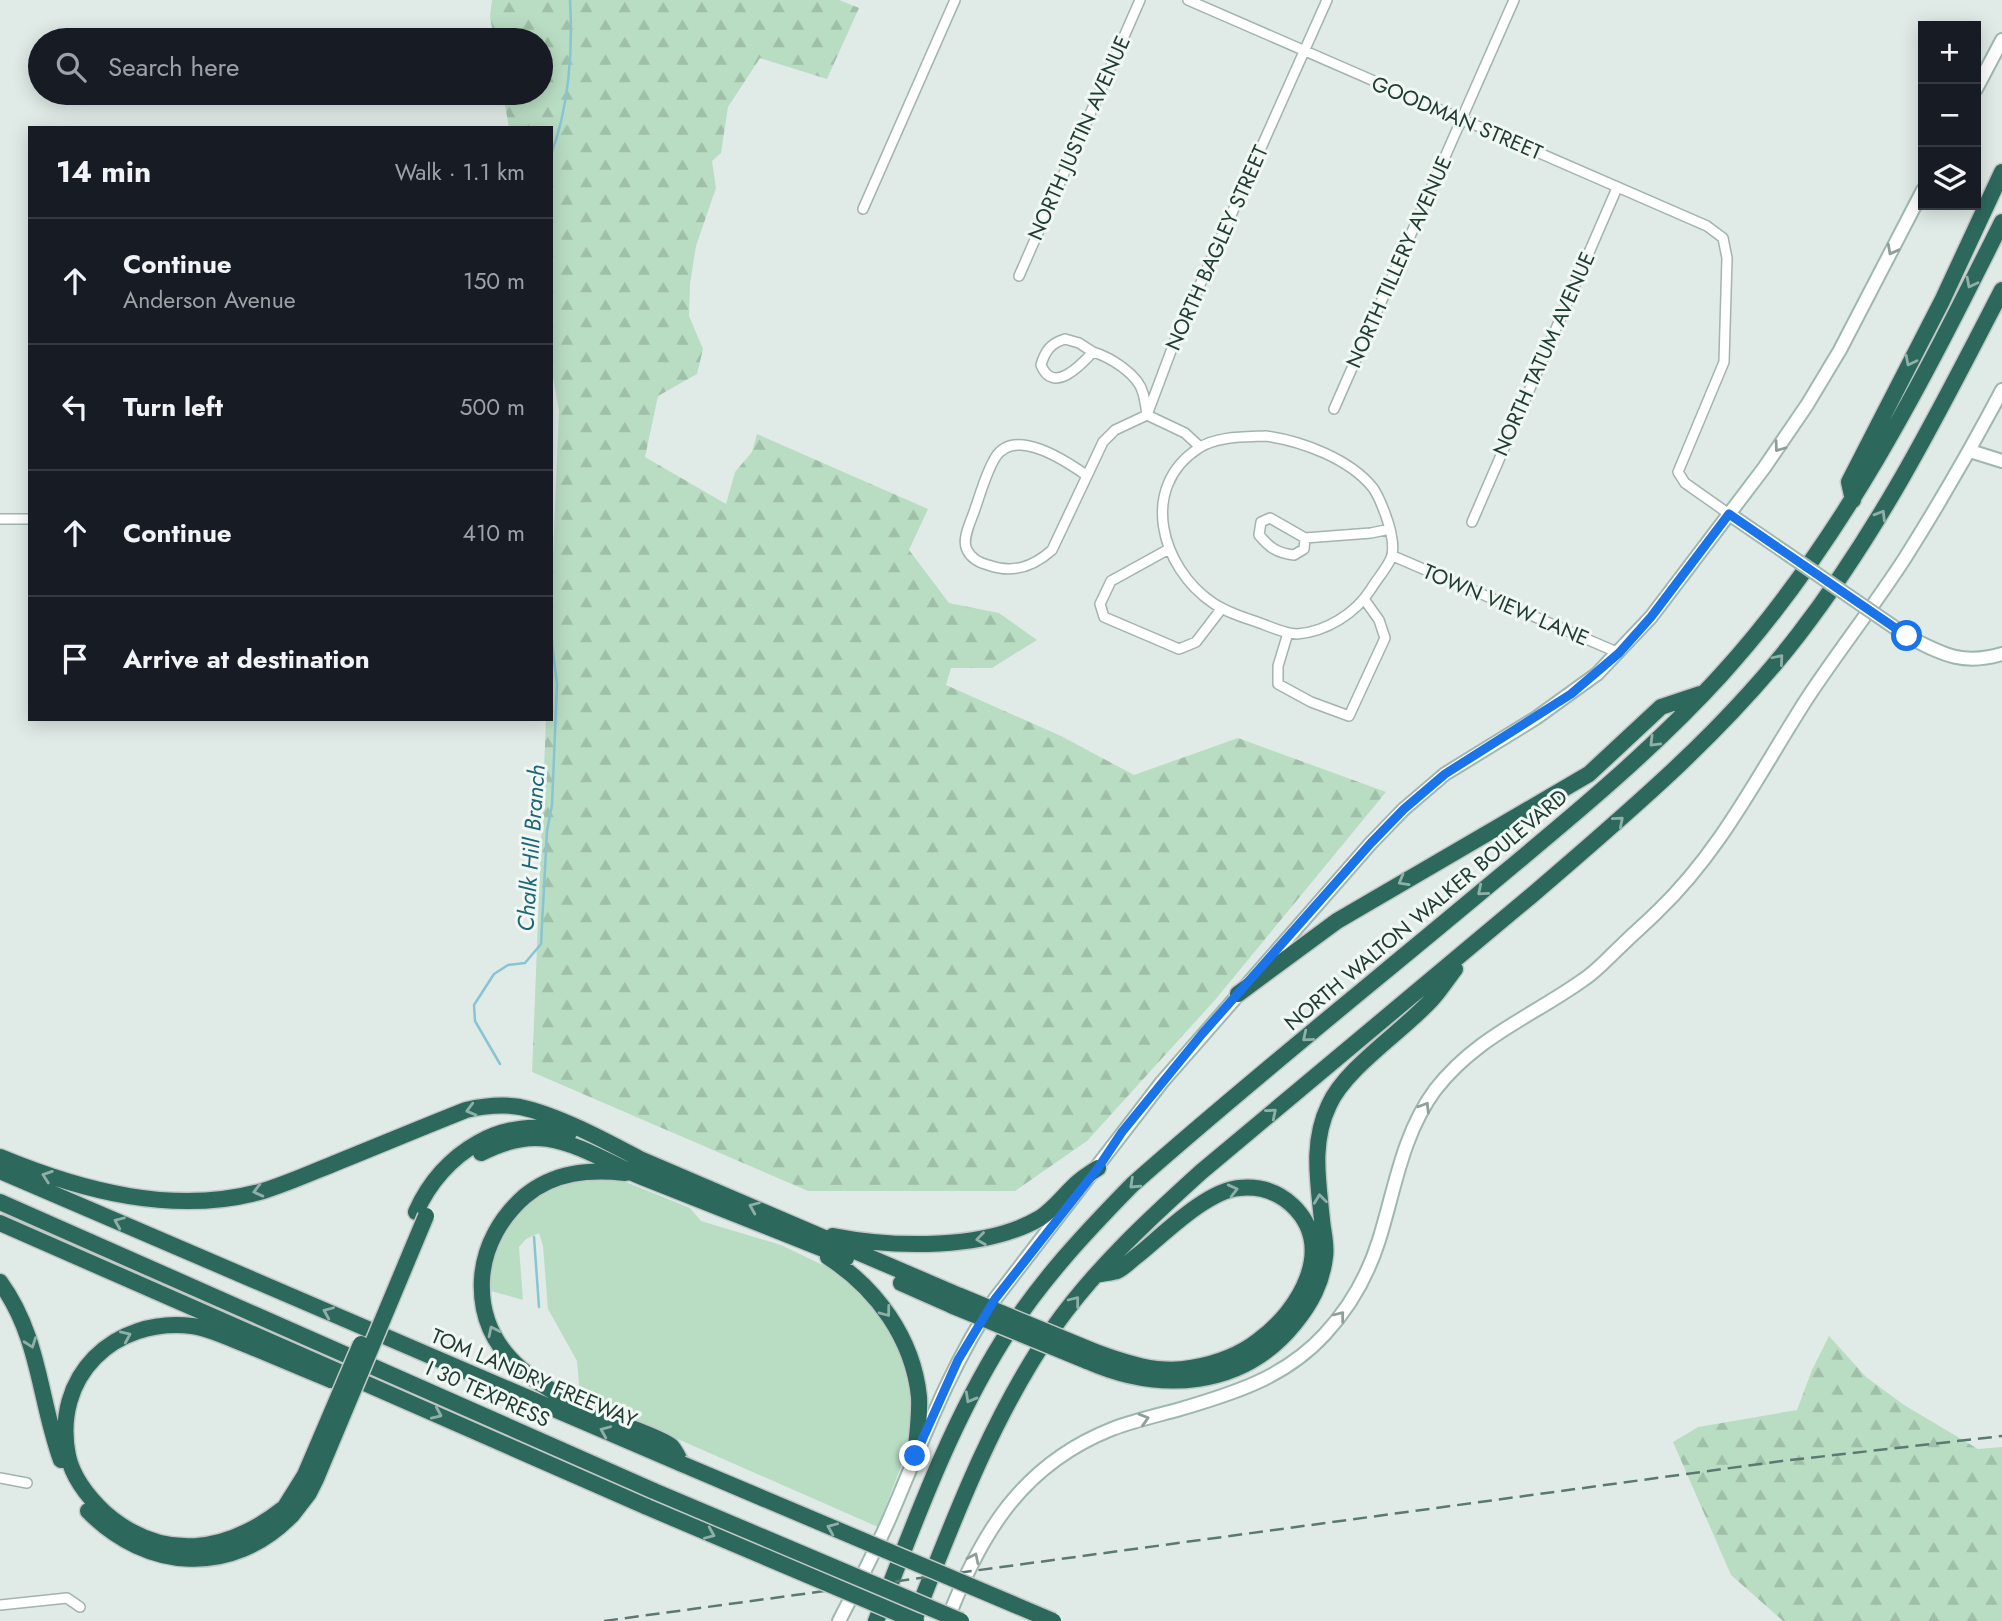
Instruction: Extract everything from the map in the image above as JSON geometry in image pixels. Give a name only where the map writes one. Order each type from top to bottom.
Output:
[{"type":"highway","points":[[1853,500],[1849,482],[1942,301],[2002,172]]},
{"type":"highway","name":"NORTH WALTON WALKER BOULEVARD","points":[[876,1621],[939,1462],[967,1402],[1004,1339],[1040,1287],[1084,1234],[1132,1185],[1624,772],[1702,694],[1764,624],[1825,544],[1853,500],[1920,384],[2002,222]]},
{"type":"highway","points":[[0,1223],[178,1303],[915,1621],[992,1433],[1022,1378],[1055,1327],[1096,1275],[1200,1172],[1662,784],[1748,696],[1844,572],[1879,520],[1910,467],[2002,290]]},
{"type":"highway","points":[[1975,342],[2002,312]]},
{"type":"highway","points":[[1238,994],[1336,921],[1589,774],[1661,706],[1702,694]]},
{"type":"highway","points":[[1090,1356],[1109,1371],[1157,1381],[1206,1378],[1251,1361],[1288,1332],[1313,1297],[1323,1276],[1326,1252],[1316,1167],[1317,1143],[1330,1101],[1342,1084],[1377,1049],[1433,999],[1473,945]]},
{"type":"highway","points":[[0,1157],[44,1175],[96,1191],[157,1200],[206,1200],[262,1191],[466,1110],[500,1105],[538,1112],[607,1142],[637,1166]]},
{"type":"highway","points":[[0,1282],[17,1310],[36,1358],[54,1435],[70,1482],[86,1508],[111,1532],[152,1554],[188,1560],[207,1558],[254,1545],[279,1528],[421,1214],[429,1186],[451,1161],[480,1141],[513,1129],[533,1127],[559,1130],[637,1166],[814,1240],[847,1250],[956,1301],[1090,1356],[1143,1367],[1167,1370],[1190,1368],[1237,1354],[1258,1341],[1278,1325],[1292,1307],[1310,1274],[1313,1240],[1301,1214],[1283,1197],[1268,1190],[1234,1188],[1198,1207],[1118,1271],[1096,1275]]},
{"type":"highway","points":[[637,1166],[571,1173],[532,1191],[502,1220],[493,1237],[484,1263],[482,1290],[489,1323],[507,1355],[521,1370],[558,1395],[673,1456]]},
{"type":"highway","points":[[814,1240],[895,1244],[992,1237],[1010,1232],[1044,1215],[1079,1181],[1098,1168]]},
{"type":"highway","name":"TOM LANDRY FREEWAY","points":[[0,1171],[673,1456],[1053,1621]]},
{"type":"highway","name":"I 30 TEXPRESS","points":[[0,1202],[654,1491],[961,1621]]},
{"type":"highway","points":[[814,1240],[854,1276],[890,1318],[910,1354],[919,1398],[915,1456]]},
{"type":"highway","points":[[288,1511],[247,1534],[227,1542],[202,1546],[182,1547],[156,1542],[128,1530],[94,1503],[74,1472],[68,1457],[66,1409],[83,1372],[101,1350],[116,1340],[140,1330],[181,1325],[213,1332],[331,1380],[367,1383]]},
{"type":"main road","points":[[1979,84],[2002,40]]},
{"type":"main road","points":[[839,1621],[891,1516],[941,1394],[977,1326],[995,1299],[1154,1092],[1339,878],[1404,809],[1445,774],[1571,694],[1619,653],[1651,617],[1807,405],[1840,350],[1918,200]]},
{"type":"main road","points":[[947,1621],[990,1527],[1032,1478],[1056,1459],[1085,1441],[1112,1429],[1250,1387],[1304,1356],[1326,1333],[1363,1282],[1379,1240],[1405,1147],[1418,1118],[1435,1091],[1466,1057],[1493,1034],[1586,978],[1660,910],[1705,860],[1844,641],[1902,562],[1970,451],[2002,390]]},
{"type":"main road","points":[[1970,451],[2002,461]]},
{"type":"main road","points":[[1729,514],[1907,636],[1960,659],[1978,659],[2002,654]]},
{"type":"street","points":[[863,209],[955,0]]},
{"type":"street","name":"NORTH JUSTIN AVENUE","points":[[1019,276],[1140,0]]},
{"type":"street","name":"GOODMAN STREET","points":[[1188,0],[1707,226],[1723,239],[1727,258],[1724,362],[1678,472],[1685,483],[1729,514]]},
{"type":"street","name":"NORTH BAGLEY STREET","points":[[1147,415],[1174,342],[1327,0]]},
{"type":"street","name":"NORTH TILLERY AVENUE","points":[[1334,409],[1514,0]]},
{"type":"street","name":"NORTH TATUM AVENUE","points":[[1472,522],[1617,188]]},
{"type":"street","points":[[1093,352],[1064,378],[1048,375],[1041,365],[1047,350],[1065,339],[1108,356],[1125,369],[1143,390],[1147,415]]},
{"type":"street","points":[[1147,415],[1185,433],[1200,447]]},
{"type":"street","points":[[1086,475],[1058,455],[1044,450],[1029,446],[1004,449],[996,456],[982,490],[966,536],[967,552],[979,562],[1006,570],[1027,567],[1042,559],[1052,550],[1102,442],[1115,430],[1147,415]]},
{"type":"street","points":[[1266,436],[1304,444],[1351,468],[1364,478],[1375,491],[1390,529],[1393,556],[1364,599],[1344,618],[1312,632],[1288,633],[1235,615],[1200,592],[1169,549],[1162,526],[1166,487],[1180,465],[1200,447],[1224,439],[1266,436]]},
{"type":"street","points":[[1305,538],[1304,549],[1294,555],[1282,553],[1269,548],[1259,535],[1261,522],[1270,518],[1305,538],[1390,529]]},
{"type":"street","points":[[0,519],[28,519]]},
{"type":"street","points":[[1169,549],[1111,581],[1100,604],[1104,617],[1180,649],[1196,642],[1223,608]]},
{"type":"street","name":"TOWN VIEW LANE","points":[[1393,556],[1619,653]]},
{"type":"street","points":[[1288,633],[1278,666],[1278,684],[1311,702],[1349,716],[1385,638],[1379,620],[1364,599]]},
{"type":"street","points":[[0,1478],[27,1483]]},
{"type":"street","points":[[0,1605],[67,1598],[80,1607]]},
{"type":"green space","points":[[492,0],[839,0],[859,8],[827,79],[760,58],[728,107],[721,153],[712,161],[716,188],[696,246],[690,284],[689,316],[703,349],[697,374],[658,396],[645,457],[726,504],[735,472],[752,452],[757,434],[928,509],[909,550],[949,603],[999,613],[1037,640],[992,668],[951,668],[946,685],[1061,736],[1134,775],[1238,738],[1386,792],[1215,1000],[1087,1141],[1015,1191],[808,1191],[532,1072],[546,721],[553,721],[553,555],[559,411],[553,377],[553,126],[509,126],[505,105],[553,105],[553,28],[492,28]]},
{"type":"green space","points":[[585,1177],[620,1180],[690,1208],[701,1221],[781,1245],[831,1269],[863,1296],[881,1317],[895,1342],[905,1369],[910,1397],[910,1425],[906,1453],[878,1527],[580,1396],[577,1361],[548,1309],[543,1246],[539,1233],[526,1239],[519,1247],[523,1300],[491,1291],[491,1276],[498,1245],[512,1217],[534,1195]]},
{"type":"green space","points":[[1829,1336],[1866,1377],[1904,1405],[1978,1449],[2002,1447],[2002,1621],[1783,1621],[1731,1575],[1673,1442],[1698,1427],[1797,1410],[1812,1370]]},
{"type":"waterway","name":"Chalk Hill Branch","points":[[553,148],[566,98],[571,38],[570,0]]},
{"type":"waterway","name":"Chalk Hill Branch","points":[[500,1064],[475,1021],[474,1005],[494,974],[508,965],[525,963],[541,944],[547,831],[552,805],[557,684],[553,652]]},
{"type":"waterway","name":"Chalk Hill Branch","points":[[534,1237],[539,1307]]},
{"type":"railway","points":[[604,1621],[1782,1461],[2002,1436]]},
{"type":"route","points":[[915,1456],[958,1360],[995,1299],[1098,1168],[1122,1132],[1202,1034],[1404,809],[1445,774],[1571,694],[1619,653],[1651,617],[1729,514],[1907,636]]}]
